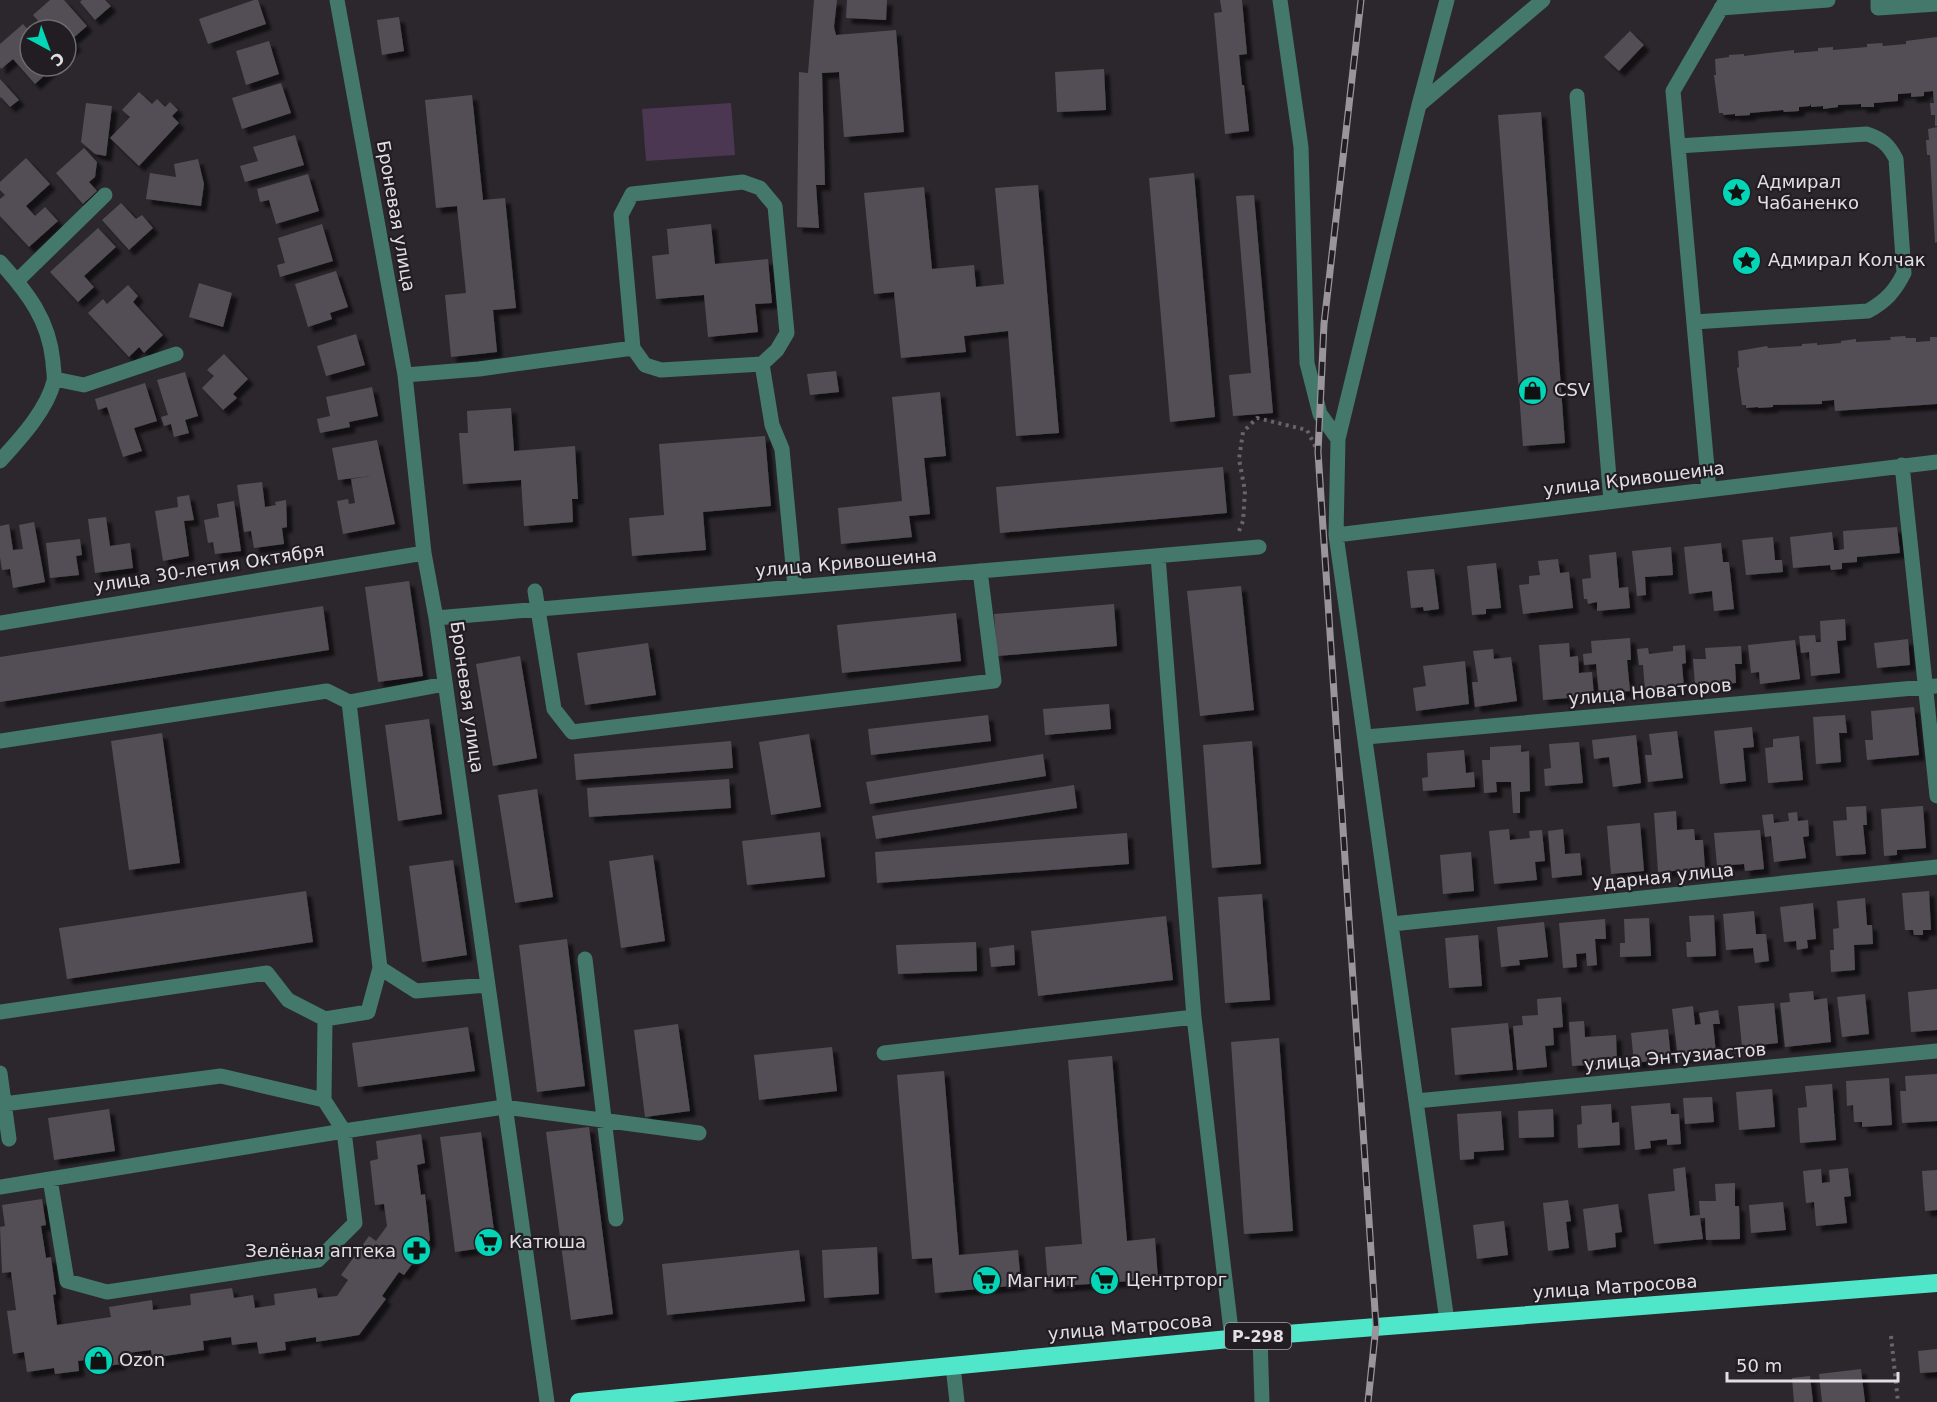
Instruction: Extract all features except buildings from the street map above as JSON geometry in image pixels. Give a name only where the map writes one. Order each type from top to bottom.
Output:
[{"type":"highway","name":"улица Матросова","points":[[579,1402],[1260,1336],[1937,1282]]},
{"type":"street","name":"Броневая улица","points":[[337,0],[405,375],[424,553],[446,684],[547,1402]]},
{"type":"street","points":[[1280,0],[1301,147],[1307,363],[1320,414],[1338,439]]},
{"type":"street","points":[[1447,0],[1419,105],[1338,439],[1336,535],[1448,1321]]},
{"type":"street","points":[[1419,105],[1543,0]]},
{"type":"street","points":[[1708,490],[1673,91],[1723,4],[1828,0]]},
{"type":"street","points":[[1878,0],[1878,8],[1937,4]]},
{"type":"street","points":[[1577,96],[1611,501]]},
{"type":"street","points":[[1678,146],[1867,134],[1885,142],[1896,159],[1904,273],[1896,289],[1884,302],[1868,311],[1694,322]]},
{"type":"street","points":[[743,182],[760,188],[775,206],[787,333],[777,350],[762,363],[661,370],[645,365],[633,348],[621,215],[632,194],[743,182]]},
{"type":"street","points":[[17,281],[105,195]]},
{"type":"street","points":[[0,262],[38,310],[51,343],[55,380],[41,409],[21,438],[0,461]]},
{"type":"street","points":[[405,375],[479,369],[633,348]]},
{"type":"street","points":[[55,380],[84,385],[176,354]]},
{"type":"street","points":[[762,363],[772,425],[782,450],[795,587]]},
{"type":"street","name":"улица Кривошеина","points":[[1336,535],[1937,462]]},
{"type":"street","points":[[1902,465],[1932,687],[1937,796]]},
{"type":"street","name":"улица Кривошеина","points":[[436,618],[1259,547]]},
{"type":"street","name":"улица 30-летия Октября","points":[[0,622],[424,553]]},
{"type":"street","points":[[1158,556],[1194,1017],[1232,1339]]},
{"type":"street","points":[[535,591],[554,709],[572,732],[994,681],[980,571]]},
{"type":"street","points":[[0,741],[327,691],[349,702],[446,684]]},
{"type":"street","name":"улица Новаторов","points":[[1366,737],[1932,687]]},
{"type":"street","points":[[0,1012],[267,973],[288,1000],[325,1019],[368,1012],[380,968],[349,702]]},
{"type":"street","name":"Ударная улица","points":[[1392,924],[1937,867]]},
{"type":"street","points":[[585,959],[616,1219]]},
{"type":"street","points":[[380,968],[416,991],[487,985]]},
{"type":"street","points":[[884,1053],[1194,1017]]},
{"type":"street","points":[[50,1179],[67,1281],[107,1292],[318,1260],[355,1223],[344,1131],[324,1100],[325,1019]]},
{"type":"street","name":"улица Энтузиастов","points":[[1416,1101],[1937,1051]]},
{"type":"street","points":[[0,1073],[9,1139]]},
{"type":"street","points":[[4,1104],[221,1076],[324,1100]]},
{"type":"street","points":[[0,1187],[504,1107],[699,1133]]},
{"type":"street","points":[[1260,1336],[1262,1402]]},
{"type":"street","points":[[953,1366],[957,1402]]},
{"type":"path","points":[[1229,550],[1244,521],[1245,491],[1239,459],[1243,432],[1257,418],[1307,430],[1321,462]]},
{"type":"path","points":[[1891,1335],[1898,1402]]},
{"type":"shaded area","points":[[731,103],[735,155],[646,161],[642,109]]},
{"type":"railway","points":[[1361,0],[1324,324],[1318,452],[1376,1326],[1368,1402]]},
{"type":"place","name":"Адмирал Чабаненко","points":[[1736,192]]},
{"type":"place","name":"Адмирал Колчак","points":[[1747,260]]},
{"type":"place","name":"CSV","points":[[1533,390]]},
{"type":"place","name":"Катюша","points":[[488,1242]]},
{"type":"place","name":"Зелёная аптека","points":[[417,1251]]},
{"type":"place","name":"Центрторг","points":[[1105,1280]]},
{"type":"place","name":"Магнит","points":[[986,1281]]},
{"type":"place","name":"Ozon","points":[[98,1360]]}]
